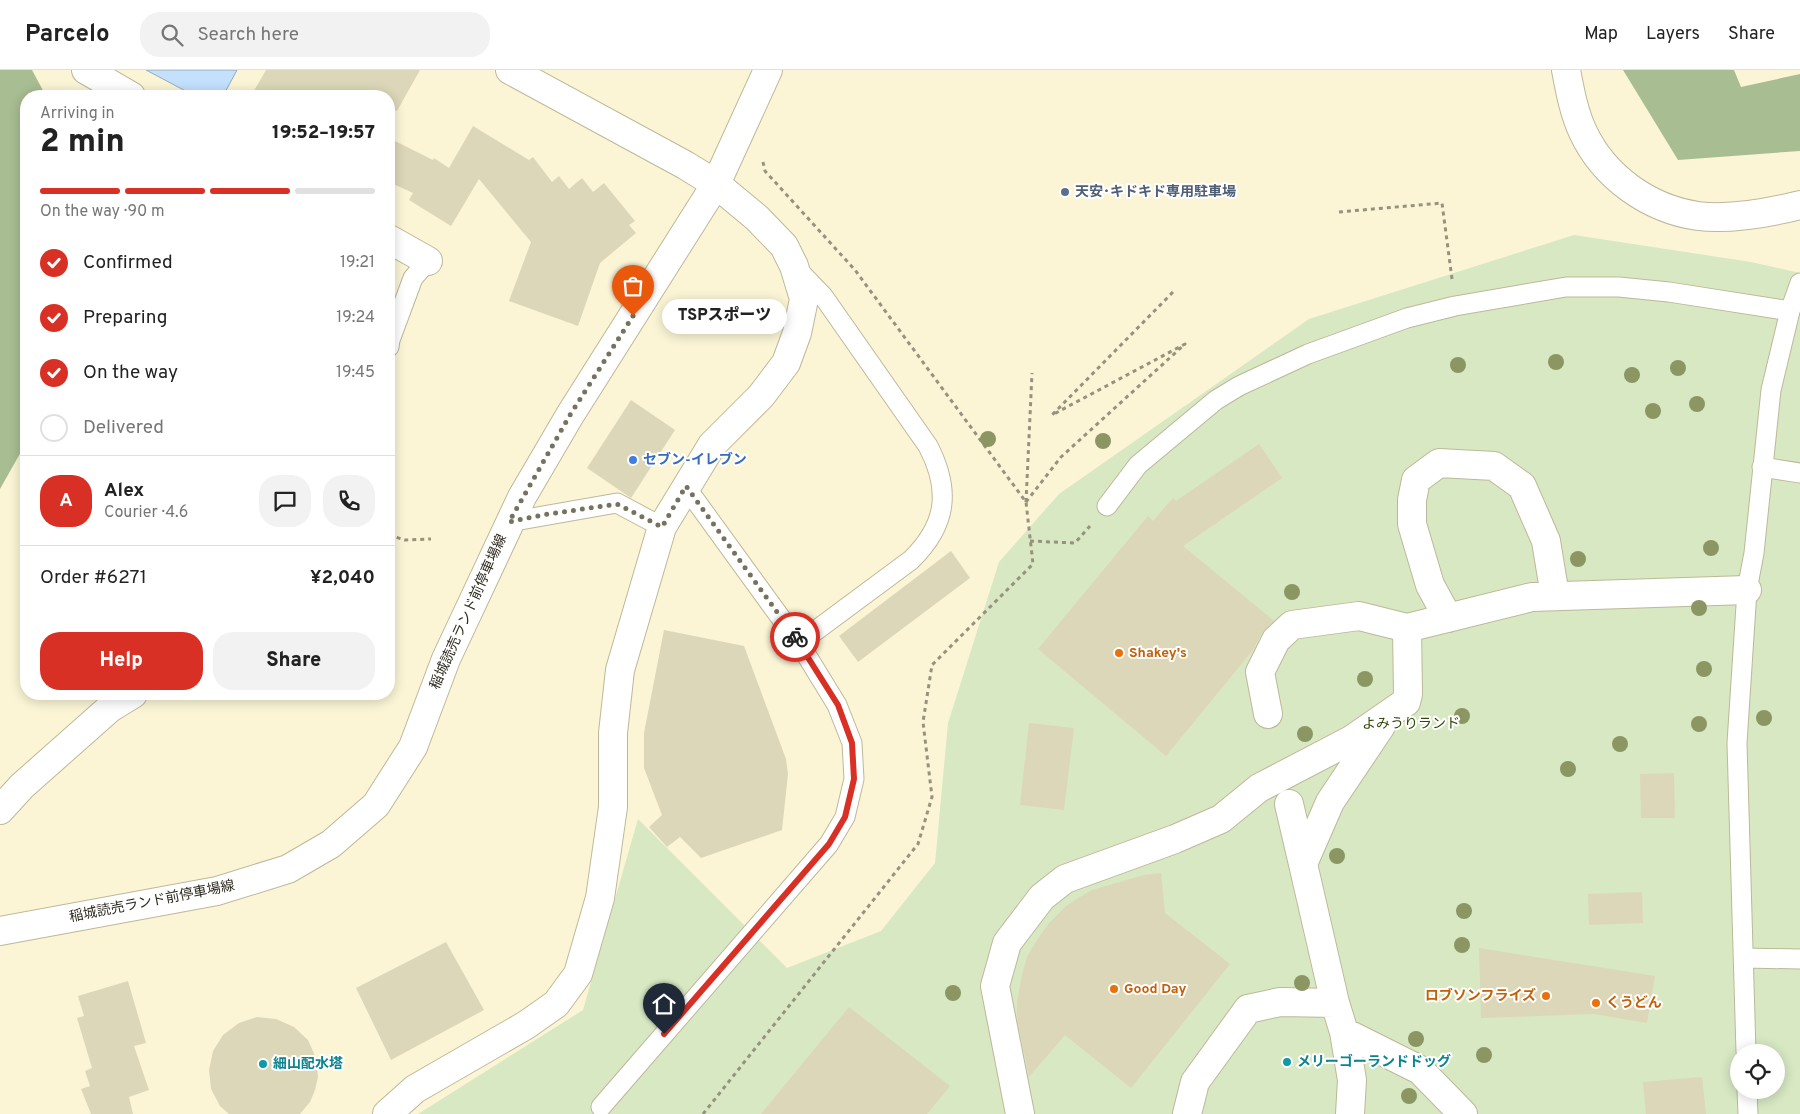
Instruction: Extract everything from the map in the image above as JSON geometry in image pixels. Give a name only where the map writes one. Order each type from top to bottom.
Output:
[{"type":"street","points":[[86,70],[121,90]]},
{"type":"street","points":[[387,1114],[415,1089],[526,1025],[556,1004],[578,974],[600,898],[614,807],[613,732],[620,670],[662,527],[712,444],[761,396],[786,363],[797,333],[804,299],[794,266],[784,246],[757,218],[716,184],[538,77],[510,70]]},
{"type":"street","name":"稲城読売ランド前停車場線","points":[[0,931],[217,891],[288,869],[331,844],[376,806],[413,747],[446,659],[509,522],[570,415],[716,184],[768,70]]},
{"type":"street","points":[[1566,70],[1571,94],[1583,132],[1598,157],[1617,178],[1637,193],[1666,208],[1698,216],[1742,215],[1778,211],[1800,206]]},
{"type":"street","points":[[395,242],[428,261]]},
{"type":"street","points":[[1448,618],[1430,585],[1412,524],[1412,500],[1416,480],[1439,463],[1494,466],[1522,486],[1546,541],[1555,596]]},
{"type":"street","points":[[1268,714],[1260,672],[1276,640],[1292,625],[1359,616],[1407,628],[1532,597],[1747,590]]},
{"type":"street","points":[[1020,1114],[995,986],[1007,943],[1042,897],[1065,879],[1174,840],[1221,819],[1259,788],[1351,740],[1406,702],[1408,694],[1407,628]]},
{"type":"street","points":[[0,810],[22,786],[110,708],[123,700]]},
{"type":"street","points":[[1303,864],[1330,802],[1388,715]]},
{"type":"street","points":[[1289,804],[1335,1003],[1344,1032],[1352,1080],[1350,1114]]},
{"type":"street","points":[[1188,1114],[1195,1082],[1248,1009],[1280,1002],[1335,1003]]},
{"type":"street","points":[[1344,1032],[1420,1070],[1463,1114]]},
{"type":"lane","points":[[395,327],[413,278],[428,261]]},
{"type":"lane","points":[[794,266],[823,296],[928,446],[938,465],[942,482],[942,500],[938,520],[924,546],[911,560],[799,643]]},
{"type":"lane","points":[[1746,1044],[1737,744],[1747,590],[1754,553],[1771,390],[1790,311],[1800,283]]},
{"type":"lane","points":[[1107,506],[1138,465],[1216,400],[1239,386],[1284,364],[1348,338],[1407,318],[1455,306],[1566,287],[1619,287],[1669,292],[1790,311]]},
{"type":"lane","points":[[1762,467],[1800,473]]},
{"type":"lane","points":[[601,1107],[829,844],[845,817],[854,779],[852,743],[838,705],[799,643],[686,486]]},
{"type":"lane","points":[[509,522],[617,504],[662,527]]},
{"type":"lane","points":[[1744,958],[1800,959]]},
{"type":"lane","points":[[1747,1099],[1748,1114]]},
{"type":"path","points":[[1339,212],[1442,204],[1455,306]]},
{"type":"path","points":[[1032,373],[1026,502],[1061,457],[1185,344],[1052,415],[1175,290]]},
{"type":"path","points":[[1030,541],[1076,542],[1107,506]]},
{"type":"path","points":[[395,537],[405,540],[430,538]]},
{"type":"green space","points":[[0,70],[32,70],[43,90],[20,90],[20,454],[0,489]]},
{"type":"green space","points":[[1623,70],[1734,70],[1741,87],[1800,74],[1800,151],[1678,160]]},
{"type":"green space","name":"よみうりランド","points":[[1574,235],[1751,262],[1800,273],[1800,1114],[418,1114],[583,1010],[638,819],[787,968],[881,931],[935,863],[948,723],[999,562],[1059,494],[1309,319]]},
{"type":"water","points":[[146,70],[237,70],[226,90],[184,90]]},
{"type":"building","points":[[266,70],[420,70],[397,111],[395,110],[395,90],[254,90]]},
{"type":"building","points":[[473,126],[529,160],[533,157],[552,182],[559,176],[569,189],[582,178],[593,192],[604,183],[635,221],[629,225],[636,233],[600,263],[578,326],[509,301],[531,242],[479,179],[451,226],[409,200],[413,193],[395,185],[395,141],[433,160],[434,158],[449,168]]},
{"type":"building","points":[[631,400],[675,430],[631,498],[587,468]]},
{"type":"building","points":[[1259,444],[1282,478],[1183,546],[1274,621],[1262,633],[1253,650],[1166,756],[1038,649],[1148,516],[1153,521],[1173,498],[1176,501]]},
{"type":"building","points":[[951,551],[970,578],[858,662],[839,636]]},
{"type":"building","points":[[664,630],[744,646],[786,759],[788,774],[782,830],[701,858],[680,837],[667,847],[649,827],[662,815],[644,768],[644,733]]},
{"type":"building","points":[[1029,723],[1074,728],[1064,810],[1020,805]]},
{"type":"building","points":[[1674,773],[1675,818],[1641,818],[1640,774]]},
{"type":"building","name":"Good Day","points":[[1161,873],[1165,913],[1230,964],[1131,1088],[1065,1035],[1029,1077],[1017,1018],[1017,1002],[1027,957],[1037,940],[1049,923],[1066,906],[1092,890],[1144,875]]},
{"type":"building","points":[[1642,892],[1643,923],[1589,925],[1588,894]]},
{"type":"building","points":[[446,942],[484,1010],[391,1060],[356,988]]},
{"type":"building","points":[[1479,948],[1655,976],[1647,1023],[1594,1014],[1481,1018]]},
{"type":"building","points":[[128,981],[146,1043],[134,1046],[149,1090],[129,1097],[133,1114],[91,1114],[81,1089],[90,1086],[85,1071],[92,1068],[77,1018],[84,1016],[78,996]]},
{"type":"building","points":[[849,1007],[950,1086],[927,1114],[761,1114]]},
{"type":"building","name":"細山配水塔","points":[[257,1017],[276,1019],[294,1027],[308,1040],[316,1058],[318,1077],[315,1090],[310,1102],[300,1114],[229,1114],[220,1106],[211,1089],[209,1070],[213,1051],[223,1035],[239,1023]]},
{"type":"building","points":[[1702,1077],[1706,1114],[1646,1114],[1643,1082]]},
{"type":"way so far","points":[[633,316],[570,415],[509,522],[617,504],[662,527],[686,486],[795,637]]},
{"type":"place","name":"天安･キドキド専用駐車場","points":[[1065,192]]},
{"type":"place","name":"TSPスポーツ","points":[[633,316]]},
{"type":"place","name":"セブン-イレブン","points":[[633,460]]},
{"type":"place","name":"Shakey's","points":[[1119,653]]},
{"type":"place","name":"Good Day","points":[[1114,989]]},
{"type":"place","name":"ロブソンフライズ","points":[[1546,996]]},
{"type":"place","name":"くうどん","points":[[1596,1003]]},
{"type":"place","name":"メリーゴーランドドッグ","points":[[1287,1062]]},
{"type":"place","name":"細山配水塔","points":[[263,1064]]},
{"type":"route","points":[[664,1034],[829,844],[845,817],[854,779],[852,743],[838,705],[795,637]]}]
